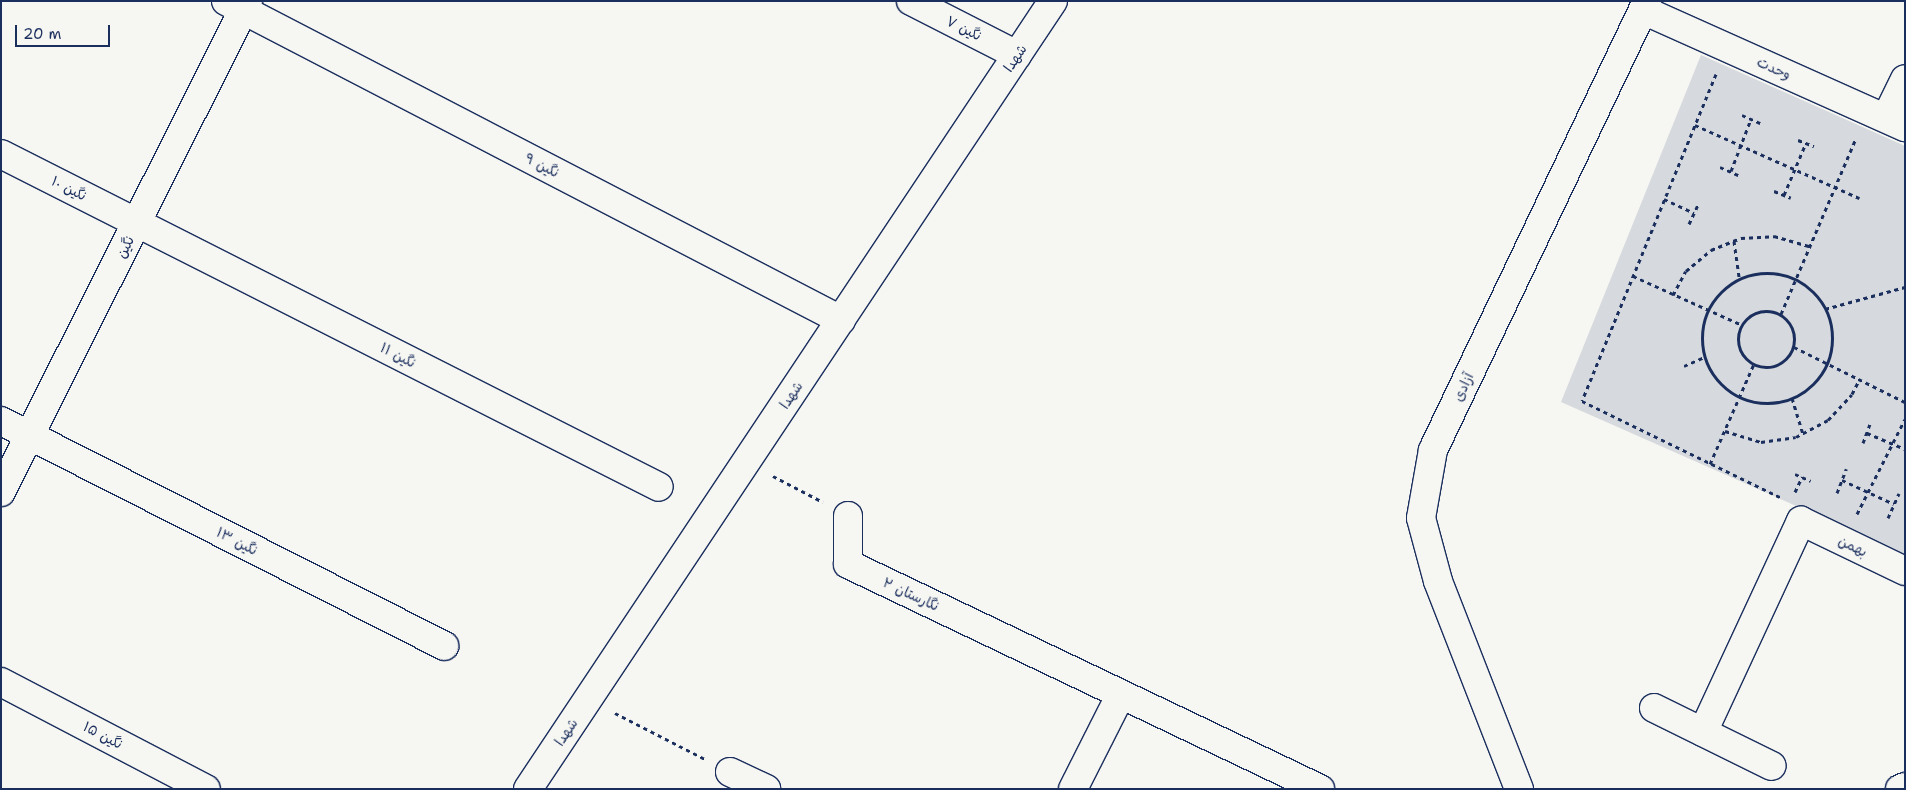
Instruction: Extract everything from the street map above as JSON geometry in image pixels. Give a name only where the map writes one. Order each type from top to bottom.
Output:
[{"type":"street","name":"نگین ۷","points":[[911,1],[1017,55]]},
{"type":"street","name":"شهدا","points":[[528,789],[1053,1]]},
{"type":"street","name":"نگین","points":[[1,492],[137,223],[240,4]]},
{"type":"street","name":"نگین ۹","points":[[240,4],[840,320]]},
{"type":"street","name":"وحدت","points":[[1645,6],[1895,122]]},
{"type":"street","name":"آزادی","points":[[1519,789],[1438,581],[1421,518],[1433,450],[1645,6]]},
{"type":"street","points":[[1895,122],[1905,78]]},
{"type":"street","name":"نگین ۱۰","points":[[1,154],[137,223]]},
{"type":"street","name":"نگین ۱۱","points":[[137,223],[659,488]]},
{"type":"street","name":"نگین ۱۳","points":[[1,421],[444,646]]},
{"type":"street","points":[[1704,732],[1796,512]]},
{"type":"street","name":"بهمن","points":[[1796,512],[1905,571]]},
{"type":"street","name":"نگارستان ۲","points":[[848,516],[848,564],[1320,789]]},
{"type":"street","name":"نگین ۱۵","points":[[1,682],[206,789]]},
{"type":"street","points":[[1073,789],[1121,694]]},
{"type":"street","points":[[1654,708],[1772,766]]},
{"type":"street","points":[[730,772],[766,789]]},
{"type":"street","points":[[1900,789],[1905,787]]},
{"type":"path","points":[[1717,70],[1582,401],[1710,464],[1796,512]]},
{"type":"path","points":[[1742,115],[1760,123]]},
{"type":"path","points":[[1731,171],[1751,119]]},
{"type":"path","points":[[1694,125],[1859,198]]},
{"type":"path","points":[[1781,314],[1858,133]]},
{"type":"path","points":[[1798,140],[1814,146]]},
{"type":"path","points":[[1784,195],[1806,143]]},
{"type":"path","points":[[1720,166],[1738,175]]},
{"type":"path","points":[[1774,191],[1791,198]]},
{"type":"path","points":[[1664,199],[1694,213]]},
{"type":"path","points":[[1689,224],[1699,202]]},
{"type":"path","points":[[1673,294],[1686,271],[1711,250],[1741,238],[1774,236],[1810,246]]},
{"type":"path","points":[[1734,241],[1739,278]]},
{"type":"path","points":[[1759,273],[1780,274],[1795,280],[1817,296],[1828,315],[1833,337],[1827,364],[1819,379],[1802,394],[1782,402],[1759,404],[1739,398],[1720,386],[1704,358],[1701,348],[1701,327],[1707,310],[1721,290],[1739,278],[1759,273]]},
{"type":"path","points":[[1633,276],[1742,325]]},
{"type":"path","points":[[1825,309],[1905,287]]},
{"type":"path","points":[[1764,310],[1781,314],[1793,329],[1794,347],[1782,363],[1763,367],[1754,364],[1741,352],[1738,334],[1742,325],[1754,313],[1764,310]]},
{"type":"path","points":[[1794,347],[1905,402]]},
{"type":"path","points":[[1684,366],[1704,358]]},
{"type":"path","points":[[1710,464],[1754,364]]},
{"type":"path","points":[[1725,431],[1761,442],[1796,437],[1828,420],[1852,394],[1859,380]]},
{"type":"path","points":[[1792,398],[1803,434]]},
{"type":"path","points":[[1853,523],[1905,419]]},
{"type":"path","points":[[1862,443],[1870,424]]},
{"type":"path","points":[[1867,433],[1905,449]]},
{"type":"path","points":[[746,462],[848,516]]},
{"type":"path","points":[[1837,493],[1846,470]]},
{"type":"path","points":[[1794,474],[1811,481]]},
{"type":"path","points":[[1842,480],[1894,504]]},
{"type":"path","points":[[1888,518],[1899,493]]},
{"type":"path","points":[[588,700],[730,772]]},
{"type":"shaded area","points":[[1701,55],[1905,146],[1905,554],[1561,402]]}]
